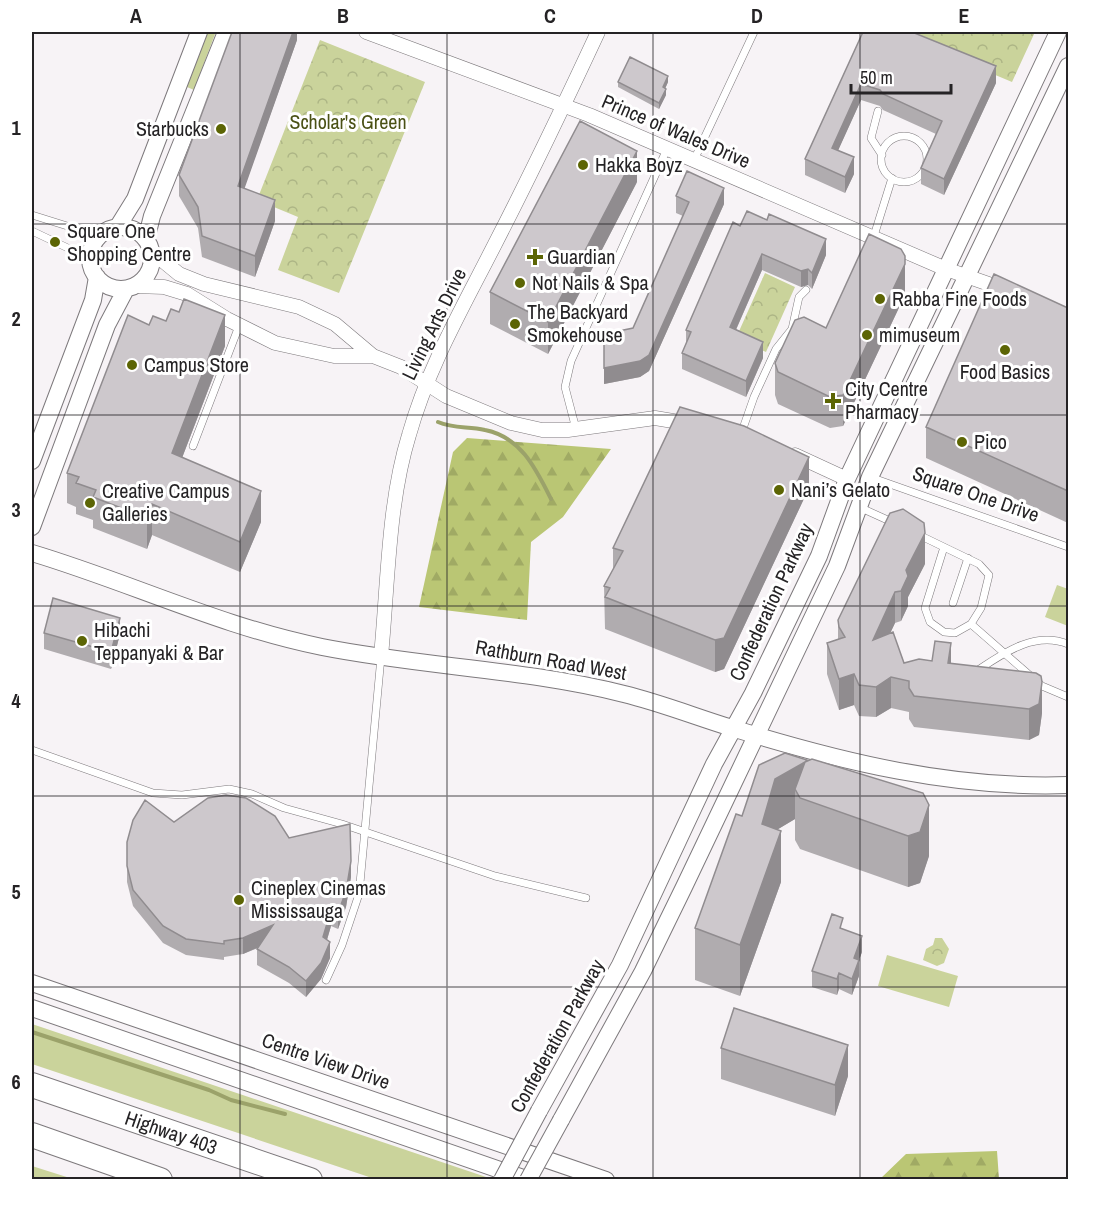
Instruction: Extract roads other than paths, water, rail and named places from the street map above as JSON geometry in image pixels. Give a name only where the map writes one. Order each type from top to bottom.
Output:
[{"type":"highway","name":"Highway 403","points":[[32,1085],[310,1179]]},
{"type":"highway","points":[[32,1135],[160,1179]]},
{"type":"street","points":[[32,461],[93,300],[92,247],[111,230],[135,199],[199,32]]},
{"type":"street","points":[[32,526],[107,325],[131,287],[149,271],[152,216],[226,32]]},
{"type":"street","name":"Prince of Wales Drive","points":[[366,32],[563,105],[694,160],[872,242],[1016,294]]},
{"type":"street","name":"Living Arts Drive","points":[[381,656],[397,490],[408,436],[426,383],[436,358],[598,32]]},
{"type":"street","name":"Confederation Parkway","points":[[502,1179],[620,965],[733,728],[819,556],[847,479],[1058,32]]},
{"type":"street","points":[[32,1008],[529,1179],[643,971],[837,566],[857,506],[870,477],[1068,66]]},
{"type":"street","points":[[111,230],[138,232],[149,246],[179,274],[187,278],[229,291],[299,307],[335,324],[373,356],[401,367],[446,396],[511,423],[542,430],[576,429],[655,418],[710,427]]},
{"type":"street","points":[[94,272],[115,289],[164,287],[187,294],[270,342],[334,356],[373,356]]},
{"type":"street","points":[[736,433],[758,440]]},
{"type":"street","points":[[784,451],[847,479]]},
{"type":"street","name":"Rathburn Road West","points":[[32,553],[250,629],[324,647],[572,681],[627,694],[755,735],[881,769],[974,784],[1068,785]]},
{"type":"street","name":"Centre View Drive","points":[[32,982],[606,1179]]},
{"type":"lane","points":[[694,160],[754,32]]},
{"type":"lane","points":[[878,111],[871,138],[882,154],[886,172],[892,178],[905,181],[919,176],[926,163],[924,148],[913,137],[897,137],[885,146],[882,154]]},
{"type":"lane","points":[[576,429],[565,387],[571,361],[667,149]]},
{"type":"lane","points":[[872,242],[892,178]]},
{"type":"lane","points":[[32,215],[80,230],[111,230]]},
{"type":"lane","points":[[32,231],[72,250],[94,272]]},
{"type":"lane","points":[[736,433],[776,349],[792,329],[799,297],[806,290]]},
{"type":"lane","points":[[193,446],[239,326]]},
{"type":"lane","points":[[792,329],[803,331]]},
{"type":"lane","name":"Square One Drive","points":[[870,477],[1068,547]]},
{"type":"lane","points":[[857,506],[898,525]]},
{"type":"lane","points":[[908,530],[968,558],[979,564],[990,575],[981,608],[971,624],[956,633],[944,632],[930,622],[925,608],[944,547]]},
{"type":"lane","points":[[953,603],[968,558]]},
{"type":"lane","points":[[971,624],[1042,686],[1068,697]]},
{"type":"lane","points":[[968,677],[1003,654],[1042,638],[1068,644]]},
{"type":"lane","points":[[326,980],[342,945],[359,894],[381,656]]},
{"type":"lane","points":[[32,750],[153,793],[182,795],[216,790],[241,791],[284,808],[495,876],[586,898]]},
{"type":"waterway","points":[[438,422],[450,426],[485,430],[508,440],[526,456],[551,499]]},
{"type":"waterway","points":[[32,1032],[209,1090],[231,1100],[285,1114]]},
{"type":"place","name":"Starbucks","points":[[221,129]]},
{"type":"place","name":"Hakka Boyz","points":[[583,165]]},
{"type":"place","name":"Square One Shopping Centre","points":[[55,242]]},
{"type":"place","name":"Guardian","points":[[535,257]]},
{"type":"place","name":"Not Nails & Spa","points":[[520,283]]},
{"type":"place","name":"Rabba Fine Foods","points":[[880,299]]},
{"type":"place","name":"The Backyard Smokehouse","points":[[515,324]]},
{"type":"place","name":"mimuseum","points":[[867,335]]},
{"type":"place","name":"Food Basics","points":[[1005,350]]},
{"type":"place","name":"Campus Store","points":[[132,365]]},
{"type":"place","name":"City Centre Pharmacy","points":[[833,401]]},
{"type":"place","name":"Pico","points":[[962,442]]},
{"type":"place","name":"Nani’s Gelato","points":[[779,490]]},
{"type":"place","name":"Creative Campus Galleries","points":[[90,503]]},
{"type":"place","name":"Hibachi Teppanyaki & Bar","points":[[82,641]]},
{"type":"place","name":"Cineplex Cinemas Mississauga","points":[[239,900]]},
{"type":"park label","name":"Scholar's Green","points":[[348,122]]}]
